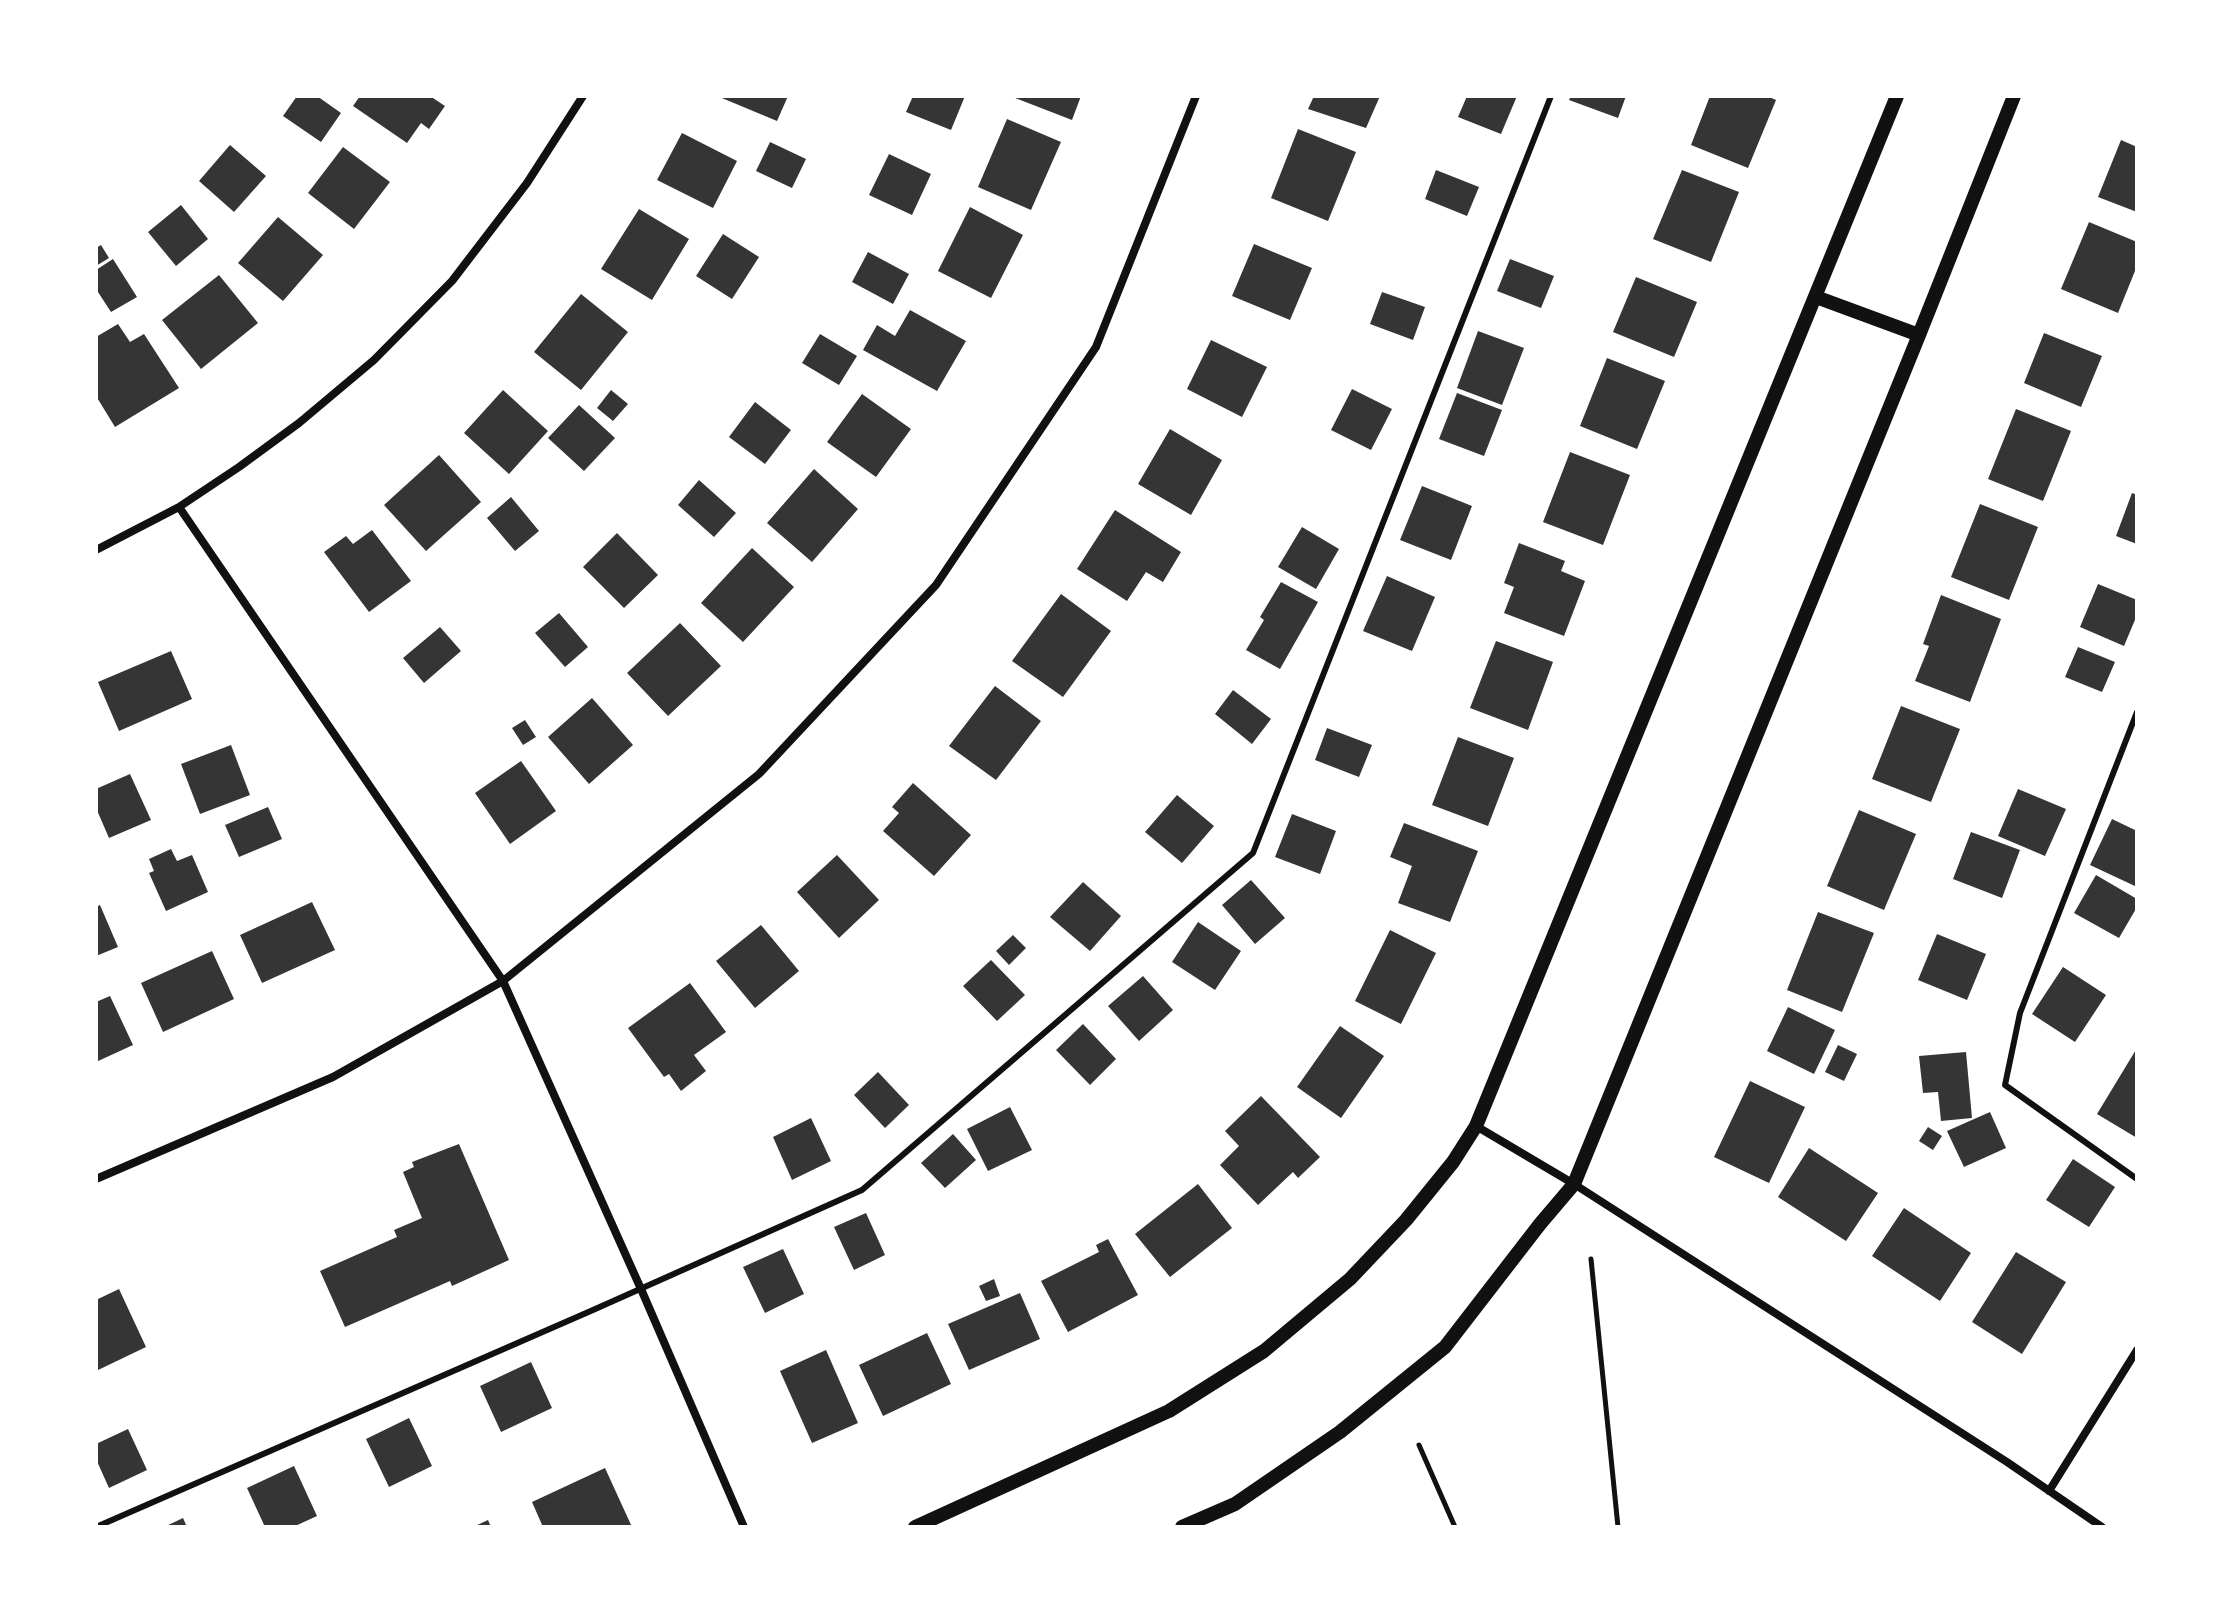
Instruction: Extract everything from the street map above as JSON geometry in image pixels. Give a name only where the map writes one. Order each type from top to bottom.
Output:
[{"type":"street","points":[[96,550],[179,507],[299,423],[374,360],[452,281],[527,183],[583,96]]},
{"type":"street","points":[[96,1179],[333,1077],[503,981],[759,774],[936,585],[1096,347],[1196,96]]},
{"type":"street","points":[[915,1527],[1169,1411],[1264,1351],[1350,1279],[1406,1220],[1453,1162],[1476,1126],[1897,96]]},
{"type":"street","points":[[1182,1527],[1235,1504],[1340,1432],[1445,1347],[1574,1184],[2014,96]]},
{"type":"street","points":[[1816,297],[1919,335]]},
{"type":"street","points":[[179,507],[503,981],[744,1527]]},
{"type":"street","points":[[1476,1126],[1574,1184],[2007,1462],[2102,1527]]},
{"type":"street","points":[[2049,1491],[2137,1350]]},
{"type":"lane","points":[[96,1527],[862,1190],[1253,853],[1551,96]]},
{"type":"lane","points":[[2137,712],[2020,1013],[2005,1085],[2137,1179]]},
{"type":"path","points":[[1591,1259],[1618,1527]]},
{"type":"path","points":[[1419,1445],[1455,1527]]},
{"type":"building","points":[[297,96],[317,96],[341,113],[321,142],[283,116]]},
{"type":"building","points":[[360,96],[430,96],[445,106],[429,129],[421,123],[407,143],[353,106]]},
{"type":"building","points":[[717,96],[788,96],[777,121]]},
{"type":"building","points":[[913,96],[965,96],[951,130],[906,112]]},
{"type":"building","points":[[1010,96],[1081,96],[1072,120]]},
{"type":"building","points":[[1314,96],[1380,96],[1366,128],[1308,109]]},
{"type":"building","points":[[1467,96],[1517,96],[1501,134],[1458,117]]},
{"type":"building","points":[[1571,96],[1626,96],[1618,118],[1569,100]]},
{"type":"building","points":[[1710,96],[1767,96],[1776,100],[1748,168],[1691,145]]},
{"type":"building","points":[[1007,119],[1061,142],[1031,210],[978,187]]},
{"type":"building","points":[[1298,129],[1356,152],[1328,221],[1271,198]]},
{"type":"building","points":[[682,133],[737,161],[713,208],[657,180]]},
{"type":"building","points":[[2121,140],[2137,147],[2137,212],[2098,197]]},
{"type":"building","points":[[770,142],[806,159],[792,188],[756,171]]},
{"type":"building","points":[[230,145],[266,176],[234,212],[199,181]]},
{"type":"building","points":[[343,147],[390,182],[354,229],[308,193]]},
{"type":"building","points":[[889,154],[931,174],[912,215],[869,195]]},
{"type":"building","points":[[1436,170],[1479,187],[1467,216],[1425,199]]},
{"type":"building","points":[[1682,170],[1739,192],[1711,262],[1653,239]]},
{"type":"building","points":[[181,205],[208,239],[176,266],[148,232]]},
{"type":"building","points":[[970,207],[1023,235],[991,298],[938,271]]},
{"type":"building","points":[[639,209],[689,239],[652,300],[601,269]]},
{"type":"building","points":[[278,217],[323,255],[283,301],[238,263]]},
{"type":"building","points":[[2089,222],[2137,242],[2137,266],[2118,313],[2061,289]]},
{"type":"building","points":[[723,234],[759,257],[732,299],[696,276]]},
{"type":"building","points":[[1254,244],[1312,268],[1290,320],[1232,296]]},
{"type":"building","points":[[101,245],[109,258],[96,266],[96,248]]},
{"type":"building","points":[[868,252],[909,274],[893,304],[852,282]]},
{"type":"building","points":[[113,259],[137,297],[111,312],[96,289],[96,270]]},
{"type":"building","points":[[1510,259],[1554,276],[1541,308],[1497,291]]},
{"type":"building","points":[[219,275],[258,323],[201,369],[162,320]]},
{"type":"building","points":[[1636,277],[1697,302],[1674,357],[1613,332]]},
{"type":"building","points":[[1382,292],[1425,307],[1413,340],[1370,324]]},
{"type":"building","points":[[581,294],[628,332],[581,390],[534,352]]},
{"type":"building","points":[[910,310],[966,341],[937,391],[863,350],[877,325],[895,336]]},
{"type":"building","points":[[118,324],[130,342],[144,334],[179,388],[115,427],[96,396],[96,337]]},
{"type":"building","points":[[1478,331],[1524,348],[1502,405],[1457,388]]},
{"type":"building","points":[[2044,333],[2102,356],[2081,407],[2024,383]]},
{"type":"building","points":[[820,334],[857,356],[839,385],[802,363]]},
{"type":"building","points":[[1211,340],[1267,367],[1242,417],[1187,389]]},
{"type":"building","points":[[1607,358],[1665,381],[1637,449],[1580,426]]},
{"type":"building","points":[[1352,389],[1392,409],[1371,450],[1331,430]]},
{"type":"building","points":[[503,390],[548,431],[509,474],[464,433]]},
{"type":"building","points":[[611,390],[628,404],[613,421],[597,408]]},
{"type":"building","points":[[1457,393],[1502,410],[1484,456],[1439,439]]},
{"type":"building","points":[[862,394],[911,429],[876,477],[827,442]]},
{"type":"building","points":[[755,402],[791,430],[765,464],[729,437]]},
{"type":"building","points":[[579,405],[615,438],[584,471],[548,438]]},
{"type":"building","points":[[2016,409],[2071,431],[2043,501],[1988,479]]},
{"type":"building","points":[[1170,429],[1222,460],[1191,515],[1138,484]]},
{"type":"building","points":[[1570,452],[1630,475],[1603,545],[1543,522]]},
{"type":"building","points":[[439,455],[481,502],[426,551],[384,505]]},
{"type":"building","points":[[814,469],[858,509],[812,562],[767,523]]},
{"type":"building","points":[[699,480],[736,513],[714,537],[678,505]]},
{"type":"building","points":[[1422,486],[1472,506],[1451,560],[1400,540]]},
{"type":"building","points":[[2132,493],[2137,495],[2137,544],[2116,536]]},
{"type":"building","points":[[511,497],[539,531],[515,551],[487,518]]},
{"type":"building","points":[[1980,504],[2038,527],[2009,600],[1951,577]]},
{"type":"building","points":[[1115,510],[1181,552],[1163,582],[1146,572],[1127,601],[1077,569]]},
{"type":"building","points":[[1302,527],[1339,549],[1316,589],[1278,567]]},
{"type":"building","points":[[372,530],[411,581],[369,612],[324,552],[346,536],[353,544]]},
{"type":"building","points":[[617,533],[658,575],[624,608],[583,567]]},
{"type":"building","points":[[1519,543],[1565,561],[1561,571],[1585,581],[1564,636],[1504,613],[1514,587],[1504,583]]},
{"type":"building","points":[[752,548],[794,587],[743,642],[701,603]]},
{"type":"building","points":[[1387,576],[1435,597],[1412,651],[1363,631]]},
{"type":"building","points":[[1281,582],[1318,602],[1280,669],[1246,650],[1264,620],[1260,617]]},
{"type":"building","points":[[2098,584],[2137,600],[2137,615],[2124,646],[2080,627]]},
{"type":"building","points":[[1061,594],[1111,631],[1063,697],[1012,661]]},
{"type":"building","points":[[1941,595],[2001,619],[1970,702],[1915,681],[1929,646],[1923,644]]},
{"type":"building","points":[[559,613],[588,647],[565,667],[535,633]]},
{"type":"building","points":[[680,623],[721,666],[668,716],[627,673]]},
{"type":"building","points":[[440,627],[461,651],[424,683],[403,658]]},
{"type":"building","points":[[1496,641],[1553,662],[1528,730],[1470,708]]},
{"type":"building","points":[[2078,647],[2115,662],[2102,692],[2065,677]]},
{"type":"building","points":[[171,651],[192,699],[119,731],[98,682]]},
{"type":"building","points":[[995,686],[1041,721],[996,780],[949,746]]},
{"type":"building","points":[[1233,690],[1271,719],[1252,744],[1215,714]]},
{"type":"building","points":[[592,698],[633,745],[589,784],[548,737]]},
{"type":"building","points":[[1901,706],[1960,729],[1931,802],[1872,779]]},
{"type":"building","points":[[525,720],[536,737],[523,745],[512,728]]},
{"type":"building","points":[[1327,728],[1372,745],[1359,777],[1315,760]]},
{"type":"building","points":[[1458,737],[1514,758],[1488,826],[1432,805]]},
{"type":"building","points":[[231,745],[250,795],[200,814],[181,764]]},
{"type":"building","points":[[521,761],[556,811],[510,844],[475,793]]},
{"type":"building","points":[[130,774],[151,820],[109,838],[96,808],[96,789]]},
{"type":"building","points":[[913,783],[971,835],[934,876],[883,831],[899,813],[892,807]]},
{"type":"building","points":[[2018,789],[2066,809],[2045,856],[1998,836]]},
{"type":"building","points":[[1177,795],[1214,826],[1182,863],[1145,832]]},
{"type":"building","points":[[268,807],[282,839],[239,857],[225,825]]},
{"type":"building","points":[[1859,810],[1916,834],[1884,910],[1827,886]]},
{"type":"building","points":[[1292,814],[1336,831],[1320,874],[1275,857]]},
{"type":"building","points":[[2112,819],[2137,831],[2137,887],[2090,865]]},
{"type":"building","points":[[1404,823],[1478,851],[1450,922],[1398,903],[1412,866],[1390,857]]},
{"type":"building","points":[[1971,832],[2020,850],[2002,898],[1953,879]]},
{"type":"building","points":[[171,849],[177,861],[192,855],[208,892],[166,911],[149,873],[154,871],[149,859]]},
{"type":"building","points":[[837,855],[879,900],[839,938],[797,892]]},
{"type":"building","points":[[2096,875],[2137,899],[2137,907],[2119,938],[2074,913]]},
{"type":"building","points":[[1251,880],[1285,918],[1255,944],[1222,905]]},
{"type":"building","points":[[1083,882],[1121,916],[1090,951],[1050,917]]},
{"type":"building","points":[[312,902],[335,950],[262,983],[240,935]]},
{"type":"building","points":[[100,905],[118,947],[96,956],[96,907]]},
{"type":"building","points":[[1818,912],[1874,933],[1842,1012],[1787,990]]},
{"type":"building","points":[[1198,922],[1241,951],[1215,990],[1172,962]]},
{"type":"building","points":[[761,925],[799,971],[755,1008],[716,961]]},
{"type":"building","points":[[1390,930],[1436,953],[1401,1024],[1355,1001]]},
{"type":"building","points":[[1937,934],[1986,954],[1967,1000],[1918,980]]},
{"type":"building","points":[[1013,935],[1026,948],[1009,965],[996,951]]},
{"type":"building","points":[[212,951],[234,999],[163,1032],[141,983]]},
{"type":"building","points":[[991,960],[1025,995],[997,1021],[963,986]]},
{"type":"building","points":[[2063,967],[2106,995],[2075,1042],[2032,1014]]},
{"type":"building","points":[[1143,976],[1173,1010],[1139,1041],[1108,1006]]},
{"type":"building","points":[[690,983],[726,1032],[694,1055],[706,1071],[681,1091],[669,1074],[664,1077],[628,1028]]},
{"type":"building","points":[[110,996],[133,1045],[96,1062],[96,1002]]},
{"type":"building","points":[[1788,1007],[1835,1030],[1814,1074],[1767,1051]]},
{"type":"building","points":[[1083,1024],[1116,1059],[1090,1085],[1056,1050]]},
{"type":"building","points":[[1340,1026],[1384,1056],[1341,1118],[1297,1087]]},
{"type":"building","points":[[1838,1045],[1857,1054],[1844,1081],[1825,1072]]},
{"type":"building","points":[[2137,1048],[2137,1138],[2097,1114]]},
{"type":"building","points":[[1966,1052],[1972,1118],[1941,1121],[1938,1092],[1923,1093],[1919,1056]]},
{"type":"building","points":[[878,1072],[909,1105],[885,1128],[854,1095]]},
{"type":"building","points":[[1750,1081],[1805,1107],[1769,1183],[1714,1157]]},
{"type":"building","points":[[1261,1096],[1320,1157],[1298,1178],[1293,1172],[1258,1205],[1220,1165],[1239,1146],[1225,1131]]},
{"type":"building","points":[[1010,1107],[1032,1150],[988,1171],[967,1129]]},
{"type":"building","points":[[1990,1112],[2006,1148],[1964,1167],[1947,1131]]},
{"type":"building","points":[[811,1118],[831,1161],[792,1180],[773,1137]]},
{"type":"building","points":[[1928,1127],[1942,1136],[1933,1150],[1919,1141]]},
{"type":"building","points":[[953,1134],[976,1160],[945,1188],[921,1163]]},
{"type":"building","points":[[459,1144],[509,1260],[452,1286],[450,1281],[345,1327],[320,1271],[397,1237],[394,1230],[422,1218],[403,1172],[414,1167],[412,1162]]},
{"type":"building","points":[[1809,1148],[1878,1193],[1846,1241],[1778,1197]]},
{"type":"building","points":[[2073,1159],[2115,1187],[2089,1227],[2046,1200]]},
{"type":"building","points":[[1198,1184],[1232,1228],[1170,1277],[1135,1234]]},
{"type":"building","points":[[1904,1208],[1971,1253],[1940,1301],[1872,1256]]},
{"type":"building","points":[[866,1213],[885,1255],[854,1270],[834,1227]]},
{"type":"building","points":[[1108,1239],[1138,1295],[1068,1332],[1041,1281],[1099,1252],[1096,1245]]},
{"type":"building","points":[[783,1249],[804,1294],[765,1313],[743,1267]]},
{"type":"building","points":[[2016,1252],[2066,1282],[2022,1354],[1972,1322]]},
{"type":"building","points":[[994,1279],[1000,1296],[986,1301],[979,1286]]},
{"type":"building","points":[[119,1289],[146,1347],[96,1371],[96,1300]]},
{"type":"building","points":[[1020,1293],[1040,1339],[969,1370],[948,1324]]},
{"type":"building","points":[[927,1333],[951,1384],[883,1416],[859,1365]]},
{"type":"building","points":[[826,1350],[858,1423],[812,1443],[780,1371]]},
{"type":"building","points":[[531,1362],[552,1408],[501,1432],[480,1386]]},
{"type":"building","points":[[409,1418],[432,1466],[389,1487],[366,1439]]},
{"type":"building","points":[[128,1429],[147,1470],[109,1488],[96,1459],[96,1444]]},
{"type":"building","points":[[294,1466],[317,1516],[293,1527],[265,1527],[247,1488]]},
{"type":"building","points":[[605,1468],[632,1527],[543,1527],[532,1502]]},
{"type":"building","points":[[183,1518],[187,1527],[164,1527]]},
{"type":"building","points":[[488,1520],[491,1527],[473,1527]]}]
